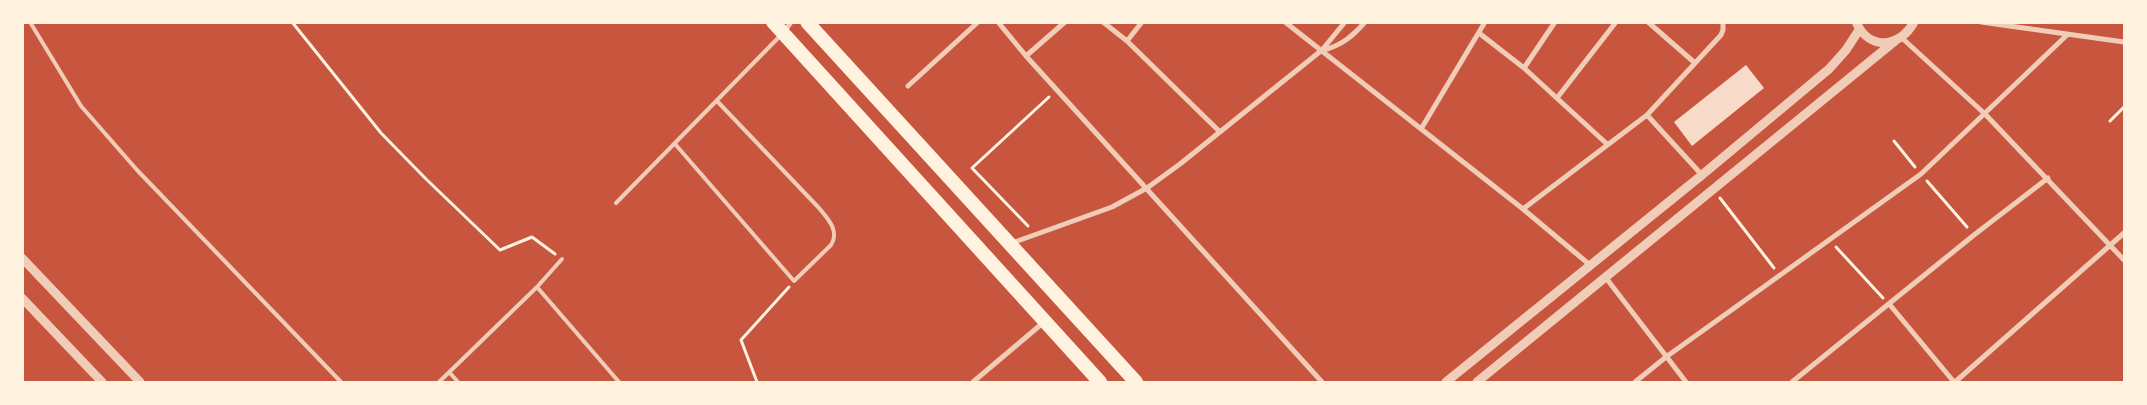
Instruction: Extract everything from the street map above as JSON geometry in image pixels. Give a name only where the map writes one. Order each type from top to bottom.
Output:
[{"type":"highway","points":[[773,22],[787,28],[1044,322],[1100,382]]},
{"type":"highway","points":[[808,22],[1136,382]]},
{"type":"street","points":[[908,86],[978,22]]},
{"type":"street","points":[[998,22],[1026,56],[1322,382]]},
{"type":"street","points":[[1026,56],[1065,22]]},
{"type":"street","points":[[1103,22],[1127,41],[1220,132]]},
{"type":"street","points":[[1127,41],[1142,22]]},
{"type":"street","points":[[1284,22],[1523,209],[1590,265]]},
{"type":"street","points":[[1010,244],[1112,207],[1147,188],[1322,50],[1345,22]]},
{"type":"street","points":[[1322,50],[1334,47],[1347,40],[1365,22]]},
{"type":"street","points":[[1421,129],[1485,22]]},
{"type":"street","points":[[1524,68],[1554,22]]},
{"type":"street","points":[[1557,98],[1616,22]]},
{"type":"street","points":[[1648,22],[1695,63]]},
{"type":"street","points":[[1523,209],[1647,115],[1721,35],[1723,22]]},
{"type":"street","points":[[1477,382],[1909,31],[1914,22]]},
{"type":"street","points":[[1980,22],[2124,42]]},
{"type":"street","points":[[1446,382],[1702,175],[1829,69],[1846,50],[1858,26],[1866,37],[1875,42],[1885,43],[1898,39]]},
{"type":"street","points":[[1479,33],[1524,68],[1607,144]]},
{"type":"street","points":[[1636,382],[1666,357],[1920,174],[2067,35]]},
{"type":"street","points":[[1898,39],[1985,114],[2124,260]]},
{"type":"street","points":[[1647,115],[1702,175]]},
{"type":"street","points":[[1792,382],[1890,305],[1974,235],[2048,178]]},
{"type":"street","points":[[1890,305],[1954,382],[2124,233]]},
{"type":"street","points":[[22,258],[140,382]]},
{"type":"street","points":[[1606,278],[1686,382]]},
{"type":"street","points":[[22,298],[102,382]]},
{"type":"street","points":[[973,382],[1044,322]]},
{"type":"lane","points":[[30,22],[81,106],[137,170],[341,382]]},
{"type":"lane","points":[[616,204],[787,28]]},
{"type":"lane","points":[[675,144],[794,281],[834,239],[834,231],[830,222],[819,208],[717,101]]},
{"type":"lane","points":[[439,382],[538,287],[562,259]]},
{"type":"lane","points":[[538,287],[619,382]]},
{"type":"lane","points":[[450,373],[458,382]]},
{"type":"path","points":[[292,22],[381,133],[500,250],[532,237],[562,259]]},
{"type":"path","points":[[1038,235],[972,168],[1057,89]]},
{"type":"path","points":[[2110,121],[2124,107]]},
{"type":"path","points":[[1894,141],[1920,174],[1974,235]]},
{"type":"path","points":[[1713,190],[1780,275]]},
{"type":"path","points":[[1829,240],[1890,305]]},
{"type":"path","points":[[757,382],[741,340],[794,281]]},
{"type":"building","points":[[1746,65],[1764,88],[1692,146],[1674,122]]}]
